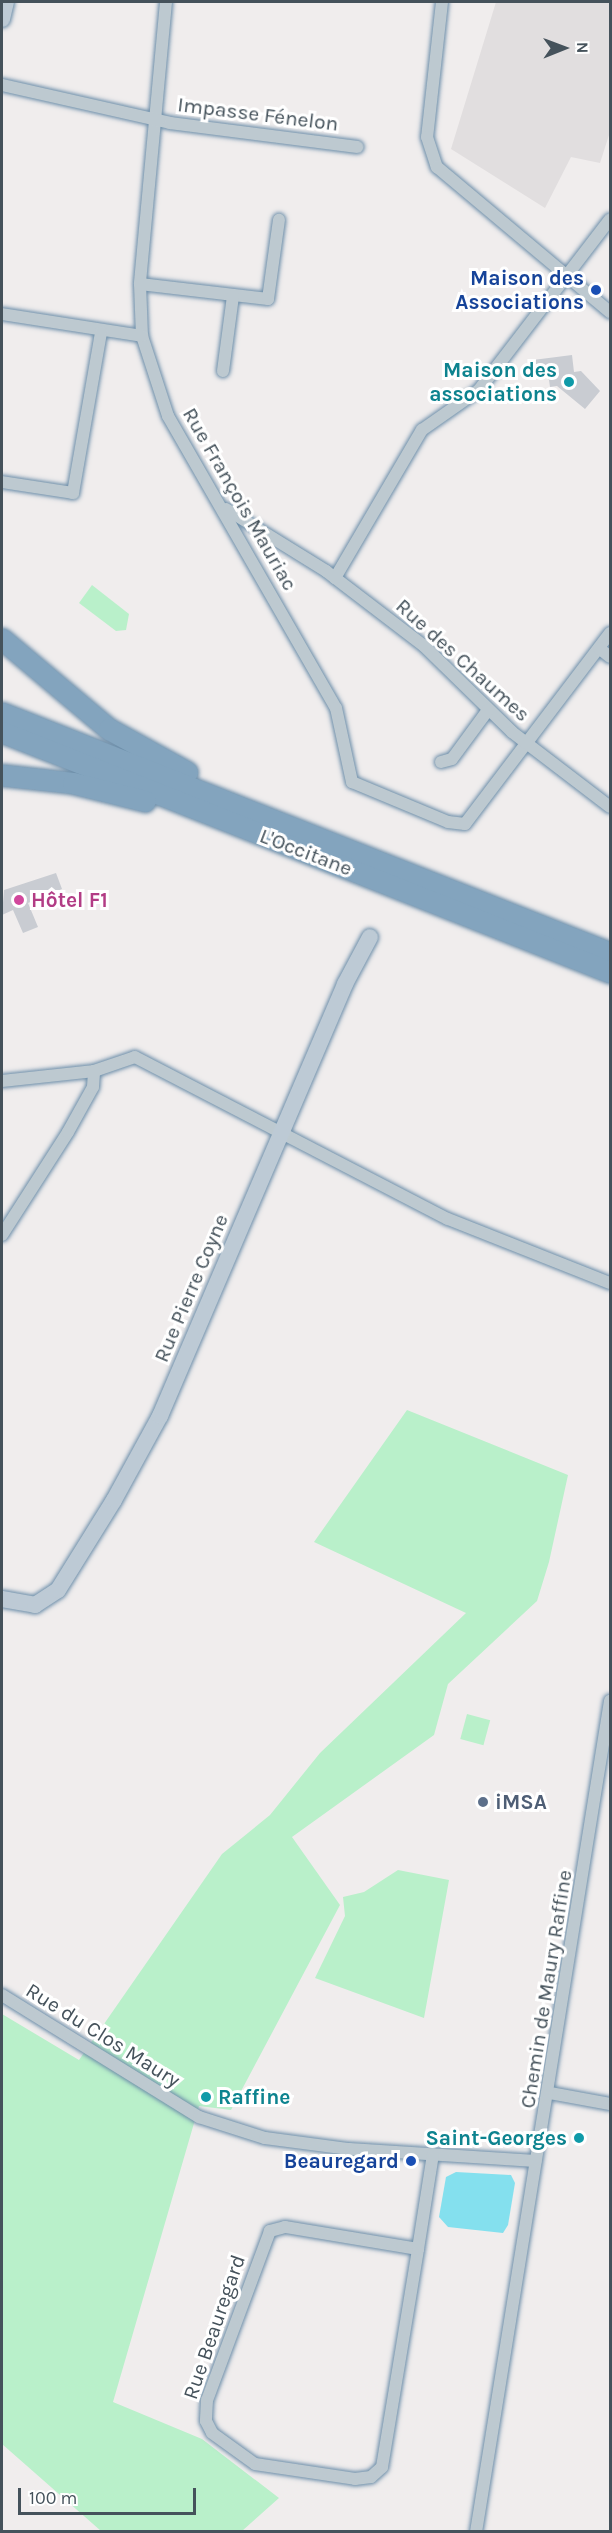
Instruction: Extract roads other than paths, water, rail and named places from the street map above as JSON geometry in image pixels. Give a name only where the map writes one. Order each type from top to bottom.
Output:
[{"type":"highway","points":[[2,639],[109,729],[255,823]]},
{"type":"highway","name":"L'Occitane","points":[[2,713],[255,823],[610,972]]},
{"type":"highway","name":"L'Occitane","points":[[2,732],[610,953]]},
{"type":"highway","points":[[2,775],[72,783],[255,823]]},
{"type":"street","points":[[2,19],[6,2]]},
{"type":"street","name":"Rue François Mauriac","points":[[166,2],[140,284],[142,336],[168,416],[225,509],[336,708],[352,782],[448,822],[465,824],[529,743]]},
{"type":"street","points":[[434,2],[442,2],[427,137],[437,168],[610,312]]},
{"type":"street","name":"Impasse Fénelon","points":[[2,85],[155,120],[357,147]]},
{"type":"street","points":[[335,578],[422,430],[479,390],[568,277],[610,219]]},
{"type":"street","points":[[140,284],[268,299],[279,220]]},
{"type":"street","points":[[223,371],[233,296]]},
{"type":"street","points":[[2,316],[101,332],[142,336]]},
{"type":"street","points":[[2,482],[73,493],[101,332]]},
{"type":"street","name":"Rue des Chaumes","points":[[225,509],[335,578],[424,646],[488,710],[610,807]]},
{"type":"street","points":[[529,743],[610,633]]},
{"type":"street","points":[[600,648],[610,657]]},
{"type":"street","points":[[441,762],[452,759],[488,710]]},
{"type":"street","name":"Rue Pierre Coyne","points":[[2,1599],[35,1605],[58,1590],[114,1500],[160,1416],[345,984],[370,937]]},
{"type":"street","points":[[2,1081],[94,1071],[135,1056],[281,1136],[448,1219],[610,1284]]},
{"type":"street","points":[[2,1235],[93,1087],[94,1071]]},
{"type":"street","name":"Chemin de Maury Raffine","points":[[476,2532],[536,2161],[550,2093],[610,1701]]},
{"type":"street","name":"Rue du Clos Maury","points":[[2,1995],[199,2117],[265,2138],[536,2161]]},
{"type":"street","points":[[550,2093],[610,2104]]},
{"type":"street","name":"Rue Beauregard","points":[[418,2249],[285,2227],[270,2231],[207,2400],[206,2421],[212,2433],[255,2464],[356,2480],[371,2477],[382,2467],[418,2249],[433,2154]]},
{"type":"water","points":[[456,2172],[511,2175],[515,2183],[508,2225],[503,2233],[448,2227],[439,2217],[446,2177]]},
{"type":"place","name":"Maison des Associations","points":[[596,290]]},
{"type":"place","name":"Maison des associations","points":[[569,382]]},
{"type":"place","name":"Hôtel F1","points":[[19,900]]},
{"type":"place","name":"iMSA","points":[[483,1802]]},
{"type":"place","name":"Raffine","points":[[206,2097]]},
{"type":"place","name":"Saint-Georges","points":[[579,2138]]},
{"type":"place","name":"Beauregard","points":[[411,2161]]}]
